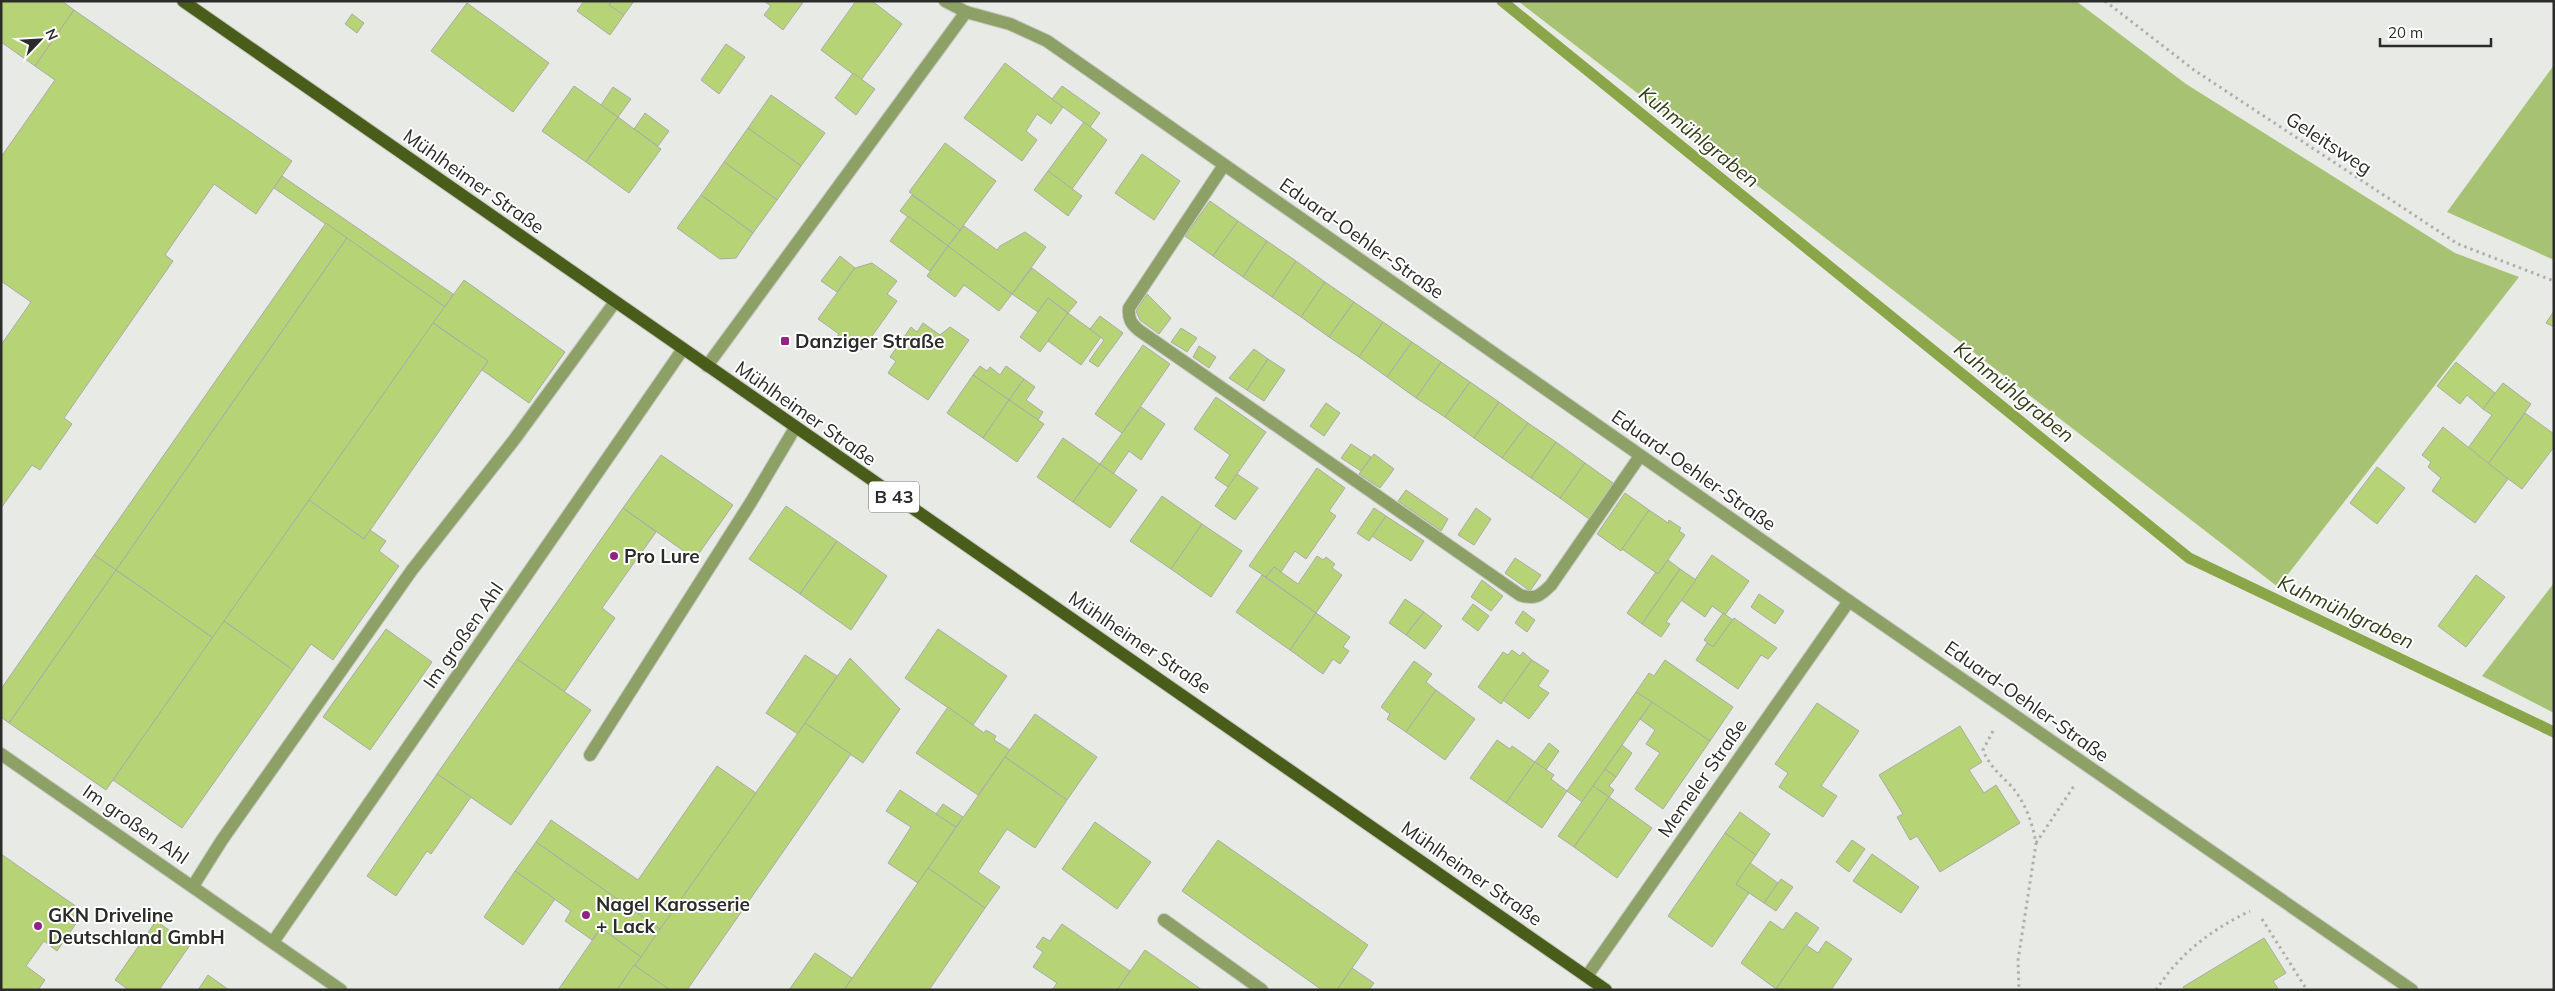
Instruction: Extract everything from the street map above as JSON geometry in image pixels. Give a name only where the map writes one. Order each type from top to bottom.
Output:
[{"type":"main road","name":"Mühlheimer Straße","points":[[183,1],[1606,990]]},
{"type":"street","name":"Eduard-Oehler-Straße","points":[[945,1],[966,12],[1010,24],[1047,41],[1640,456],[2412,990]]},
{"type":"street","points":[[707,366],[966,12]]},
{"type":"street","points":[[1224,165],[1129,308],[1128,318],[1132,326],[1520,595],[1528,598],[1538,598],[1551,585],[1640,456]]},
{"type":"street","points":[[192,886],[222,840],[412,570],[514,440],[615,302]]},
{"type":"street","name":"Im großen Ahl","points":[[273,942],[683,349]]},
{"type":"street","points":[[590,755],[751,502],[795,428]]},
{"type":"street","name":"Memeler Straße","points":[[1587,976],[1849,601]]},
{"type":"street","name":"Im großen Ahl","points":[[1,754],[341,990]]},
{"type":"street","points":[[1164,920],[1262,990]]},
{"type":"path","name":"Geleitsweg","points":[[2105,1],[2194,70],[2458,244],[2554,281]]},
{"type":"path","points":[[2004,708],[1983,750],[1989,764],[2014,789],[2034,830],[2036,844],[2018,960],[2019,990]]},
{"type":"path","points":[[2036,844],[2088,766]]},
{"type":"path","points":[[2156,990],[2187,951],[2214,930],[2277,896]]},
{"type":"path","points":[[2254,908],[2307,990]]},
{"type":"green space","points":[[1518,1],[2076,1],[2186,84],[2455,253],[2519,277],[2278,587]]},
{"type":"green space","points":[[2554,65],[2554,260],[2447,212]]},
{"type":"green space","points":[[2554,583],[2554,713],[2482,676]]},
{"type":"building","points":[[1,1],[62,1],[74,10],[35,66],[1,42]]},
{"type":"building","points":[[584,1],[612,1],[609,5],[624,15],[610,35],[577,11]]},
{"type":"building","points":[[612,1],[634,1],[624,15],[609,5]]},
{"type":"building","points":[[764,1],[804,1],[783,30],[764,15],[771,6]]},
{"type":"building","points":[[856,1],[872,1],[902,24],[861,80],[821,50]]},
{"type":"building","points":[[467,3],[549,63],[513,112],[431,51]]},
{"type":"building","points":[[74,10],[292,161],[256,214],[214,184],[165,255],[173,261],[64,418],[72,424],[40,470],[32,465],[1,508],[1,345],[31,302],[1,281],[1,157],[55,80],[35,66]]},
{"type":"building","points":[[352,14],[364,23],[357,33],[345,24]]},
{"type":"building","points":[[726,44],[745,57],[719,94],[701,80]]},
{"type":"building","points":[[1005,63],[1063,107],[1051,124],[1037,114],[1026,131],[1037,140],[1022,161],[964,118]]},
{"type":"building","points":[[853,73],[875,89],[856,115],[835,98]]},
{"type":"building","points":[[574,86],[618,117],[586,162],[542,131]]},
{"type":"building","points":[[1062,86],[1100,113],[1090,127],[1052,99]]},
{"type":"building","points":[[613,87],[631,99],[618,117],[601,105]]},
{"type":"building","points":[[771,95],[825,133],[801,166],[748,128]]},
{"type":"building","points":[[645,113],[669,131],[658,146],[634,129]]},
{"type":"building","points":[[618,117],[661,149],[629,193],[586,162]]},
{"type":"building","points":[[1084,122],[1107,140],[1072,189],[1048,171]]},
{"type":"building","points":[[748,128],[801,166],[777,200],[724,162]]},
{"type":"building","points":[[945,143],[996,181],[960,230],[909,192]]},
{"type":"building","points":[[1142,154],[1180,181],[1154,220],[1115,193]]},
{"type":"building","points":[[724,162],[777,200],[753,233],[701,195]]},
{"type":"building","points":[[1048,171],[1082,196],[1068,216],[1034,190]]},
{"type":"building","points":[[282,176],[453,294],[445,307],[274,188]]},
{"type":"building","points":[[701,195],[753,233],[736,258],[720,259],[677,228]]},
{"type":"building","points":[[912,195],[960,230],[948,246],[900,211]]},
{"type":"building","points":[[1210,201],[1238,221],[1213,256],[1185,236]]},
{"type":"building","points":[[908,216],[948,246],[930,271],[890,241]]},
{"type":"building","points":[[1238,221],[1267,241],[1243,277],[1213,256]]},
{"type":"building","points":[[326,223],[347,238],[116,570],[94,555]]},
{"type":"building","points":[[964,226],[997,250],[1000,246],[1025,232],[1046,247],[1012,294],[948,246]]},
{"type":"building","points":[[347,238],[445,307],[213,638],[116,570]]},
{"type":"building","points":[[1267,241],[1296,261],[1272,297],[1243,277]]},
{"type":"building","points":[[948,246],[1012,294],[999,311],[964,285],[955,297],[927,276]]},
{"type":"building","points":[[840,256],[855,268],[837,292],[821,281]]},
{"type":"building","points":[[1296,261],[1325,282],[1301,317],[1272,297]]},
{"type":"building","points":[[872,263],[897,281],[887,294],[897,301],[862,350],[859,348],[856,352],[836,338],[839,334],[818,319],[855,268]]},
{"type":"building","points":[[1032,268],[1077,302],[1068,313],[1048,298],[1038,312],[1012,294]]},
{"type":"building","points":[[464,280],[565,352],[529,403],[482,370],[488,361],[433,323]]},
{"type":"building","points":[[1325,282],[1354,302],[1329,337],[1301,317]]},
{"type":"building","points":[[1147,294],[1171,318],[1159,334],[1140,320],[1136,311]]},
{"type":"building","points":[[1048,298],[1068,313],[1040,352],[1020,337]]},
{"type":"building","points":[[1354,302],[1383,322],[1359,357],[1329,337]]},
{"type":"building","points":[[2554,311],[2554,327],[2546,323]]},
{"type":"building","points":[[1068,313],[1101,337],[1081,365],[1048,341]]},
{"type":"building","points":[[1100,316],[1123,333],[1098,367],[1089,361],[1104,340],[1090,329]]},
{"type":"building","points":[[1383,322],[1412,342],[1387,377],[1359,357]]},
{"type":"building","points":[[433,323],[488,361],[364,539],[309,500]]},
{"type":"building","points":[[923,323],[940,335],[950,327],[969,340],[928,400],[888,373],[896,361],[890,357],[911,327],[917,332]]},
{"type":"building","points":[[1181,328],[1197,338],[1187,352],[1171,342]]},
{"type":"building","points":[[1412,342],[1441,362],[1416,398],[1387,377]]},
{"type":"building","points":[[1143,345],[1170,364],[1122,433],[1095,414]]},
{"type":"building","points":[[1199,346],[1216,357],[1209,368],[1193,357]]},
{"type":"building","points":[[1254,349],[1268,359],[1247,390],[1229,378]]},
{"type":"building","points":[[1268,359],[1285,370],[1264,401],[1247,390]]},
{"type":"building","points":[[1441,362],[1470,382],[1445,417],[1416,398]]},
{"type":"building","points":[[2456,362],[2495,393],[2483,409],[2467,395],[2460,404],[2437,386]]},
{"type":"building","points":[[980,366],[987,371],[990,367],[1000,375],[1006,366],[1024,379],[1009,400],[973,375]]},
{"type":"building","points":[[973,375],[1009,400],[983,438],[947,413]]},
{"type":"building","points":[[1024,379],[1035,387],[1026,400],[1043,412],[1038,420],[1009,400]]},
{"type":"building","points":[[1470,382],[1499,402],[1474,438],[1445,417]]},
{"type":"building","points":[[2503,383],[2531,404],[2488,464],[2468,448],[2492,415],[2483,409]]},
{"type":"building","points":[[1216,397],[1266,432],[1228,487],[1215,478],[1230,455],[1194,429]]},
{"type":"building","points":[[1009,400],[1044,424],[1017,462],[983,438]]},
{"type":"building","points":[[1499,402],[1528,423],[1502,458],[1474,438]]},
{"type":"building","points":[[1326,403],[1340,413],[1324,436],[1310,426]]},
{"type":"building","points":[[1141,407],[1165,424],[1141,460],[1129,451],[1113,474],[1100,464]]},
{"type":"building","points":[[2525,413],[2554,434],[2554,447],[2522,489],[2488,464]]},
{"type":"building","points":[[1528,423],[1556,442],[1531,478],[1502,458]]},
{"type":"building","points":[[2443,427],[2508,479],[2475,523],[2432,491],[2441,478],[2428,467],[2431,462],[2422,455]]},
{"type":"building","points":[[1063,438],[1100,464],[1073,502],[1037,477]]},
{"type":"building","points":[[1556,442],[1585,463],[1560,498],[1531,478]]},
{"type":"building","points":[[1351,444],[1371,457],[1361,471],[1341,458]]},
{"type":"building","points":[[1374,454],[1394,469],[1380,488],[1359,474]]},
{"type":"building","points":[[661,455],[733,505],[695,559],[623,508]]},
{"type":"building","points":[[1585,463],[1613,483],[1589,519],[1560,498]]},
{"type":"building","points":[[1100,464],[1137,490],[1110,528],[1073,502]]},
{"type":"building","points":[[2377,467],[2405,488],[2377,524],[2350,503]]},
{"type":"building","points":[[1317,468],[1345,488],[1329,511],[1336,516],[1306,559],[1295,551],[1281,572],[1274,567],[1266,577],[1249,566]]},
{"type":"building","points":[[1237,474],[1258,488],[1235,520],[1215,506]]},
{"type":"building","points":[[1406,490],[1448,519],[1441,531],[1398,501]]},
{"type":"building","points":[[1625,493],[1649,510],[1621,551],[1597,534]]},
{"type":"building","points":[[1162,496],[1202,524],[1171,569],[1130,541]]},
{"type":"building","points":[[309,500],[364,539],[370,530],[386,541],[379,551],[399,566],[333,660],[311,644],[293,670],[224,621]]},
{"type":"building","points":[[786,506],[837,541],[800,594],[749,559]]},
{"type":"building","points":[[623,508],[656,532],[602,608],[615,618],[564,692],[517,659]]},
{"type":"building","points":[[1374,508],[1386,516],[1369,541],[1357,533]]},
{"type":"building","points":[[1476,508],[1491,519],[1474,545],[1458,535]]},
{"type":"building","points":[[1649,510],[1668,523],[1669,520],[1681,528],[1679,531],[1685,535],[1658,574],[1622,549]]},
{"type":"building","points":[[1386,516],[1424,541],[1411,561],[1372,536]]},
{"type":"building","points":[[1202,524],[1242,551],[1211,597],[1171,569]]},
{"type":"building","points":[[837,541],[887,576],[851,630],[800,594]]},
{"type":"building","points":[[94,555],[116,570],[9,723],[1,717],[1,689]]},
{"type":"building","points":[[1712,555],[1749,581],[1725,615],[1712,606],[1705,617],[1681,600]]},
{"type":"building","points":[[1317,556],[1323,560],[1326,557],[1335,564],[1332,568],[1342,575],[1316,613],[1266,577],[1274,567],[1298,584]]},
{"type":"building","points":[[1515,558],[1541,575],[1530,591],[1505,573]]},
{"type":"building","points":[[1668,560],[1680,569],[1642,624],[1627,613],[1656,572],[1658,574]]},
{"type":"building","points":[[1680,569],[1696,580],[1666,622],[1670,624],[1661,637],[1642,624]]},
{"type":"building","points":[[116,570],[213,638],[106,790],[9,723]]},
{"type":"building","points":[[1262,575],[1316,613],[1290,650],[1236,612]]},
{"type":"building","points":[[2476,575],[2505,597],[2466,647],[2438,626]]},
{"type":"building","points":[[1482,580],[1503,596],[1491,611],[1471,597]]},
{"type":"building","points":[[1759,594],[1784,611],[1775,624],[1751,607]]},
{"type":"building","points":[[1405,599],[1424,612],[1406,635],[1389,623]]},
{"type":"building","points":[[1473,604],[1489,616],[1478,631],[1462,619]]},
{"type":"building","points":[[1523,611],[1535,620],[1527,632],[1515,623]]},
{"type":"building","points":[[1424,612],[1442,626],[1425,649],[1406,635]]},
{"type":"building","points":[[1316,613],[1350,637],[1343,647],[1349,651],[1340,664],[1333,659],[1323,674],[1290,650]]},
{"type":"building","points":[[1723,613],[1733,620],[1713,647],[1704,640]]},
{"type":"building","points":[[1734,618],[1777,648],[1768,659],[1761,655],[1738,689],[1696,660],[1707,643],[1713,647]]},
{"type":"building","points":[[224,621],[293,670],[182,828],[113,780]]},
{"type":"building","points":[[386,629],[432,662],[370,750],[323,717]]},
{"type":"building","points":[[938,629],[1007,676],[973,725],[905,678]]},
{"type":"building","points":[[1512,650],[1520,656],[1523,652],[1532,660],[1501,704],[1478,687],[1503,652],[1508,655]]},
{"type":"building","points":[[805,655],[837,676],[798,734],[766,713]]},
{"type":"building","points":[[850,658],[900,709],[863,763],[805,723]]},
{"type":"building","points":[[517,659],[591,710],[511,825],[437,774]]},
{"type":"building","points":[[1532,660],[1549,671],[1538,686],[1549,693],[1529,719],[1503,700]]},
{"type":"building","points":[[1665,660],[1733,707],[1710,741],[1636,692],[1649,673],[1654,676]]},
{"type":"building","points":[[1414,661],[1432,674],[1426,682],[1436,690],[1406,732],[1387,719],[1390,714],[1381,707]]},
{"type":"building","points":[[1436,690],[1475,719],[1445,760],[1406,732]]},
{"type":"building","points":[[1636,692],[1652,702],[1582,802],[1567,791]]},
{"type":"building","points":[[1652,702],[1710,741],[1663,809],[1635,789],[1660,753],[1646,744],[1655,730],[1640,719]]},
{"type":"building","points":[[1817,703],[1859,731],[1821,786],[1837,796],[1823,817],[1779,787],[1788,773],[1775,764]]},
{"type":"building","points":[[948,707],[984,733],[986,730],[996,736],[994,740],[1010,750],[978,795],[916,753]]},
{"type":"building","points":[[1035,714],[1097,757],[1067,800],[1005,757]]},
{"type":"building","points":[[805,723],[851,754],[687,990],[670,990],[634,965]]},
{"type":"building","points":[[1960,726],[1982,762],[1969,770],[1984,793],[1996,785],[2020,823],[1940,872],[1917,836],[1910,840],[1897,817],[1903,814],[1879,775]]},
{"type":"building","points":[[1497,740],[1510,749],[1512,746],[1535,762],[1506,803],[1470,778]]},
{"type":"building","points":[[1549,743],[1559,751],[1546,770],[1535,762]]},
{"type":"building","points":[[1622,745],[1632,753],[1616,777],[1605,769]]},
{"type":"building","points":[[1005,757],[1067,800],[1035,848],[1007,829],[978,872],[1000,887],[985,908],[928,868]]},
{"type":"building","points":[[1535,762],[1554,775],[1551,779],[1567,791],[1542,828],[1506,803]]},
{"type":"building","points":[[717,766],[756,793],[660,929],[536,842],[551,820],[638,880]]},
{"type":"building","points":[[1605,769],[1616,777],[1609,786],[1614,790],[1609,797],[1593,786]]},
{"type":"building","points":[[437,774],[471,797],[431,854],[427,851],[396,896],[367,876]]},
{"type":"building","points":[[1593,786],[1609,797],[1574,847],[1558,836]]},
{"type":"building","points":[[900,790],[956,827],[918,883],[888,863],[911,827],[886,811]]},
{"type":"building","points":[[1609,797],[1652,828],[1617,878],[1574,847]]},
{"type":"building","points":[[943,804],[963,817],[956,827],[936,814]]},
{"type":"building","points":[[1740,812],[1770,834],[1756,855],[1725,833]]},
{"type":"building","points":[[1095,822],[1151,862],[1117,909],[1062,869]]},
{"type":"building","points":[[1725,833],[1756,855],[1736,884],[1749,893],[1712,947],[1668,916]]},
{"type":"building","points":[[1218,840],[1368,945],[1337,990],[1322,990],[1182,891]]},
{"type":"building","points":[[1852,840],[1865,849],[1849,872],[1836,862]]},
{"type":"building","points":[[536,842],[660,929],[641,957],[601,928],[592,940],[565,921],[571,911],[515,871]]},
{"type":"building","name":"GKN Driveline Deutschland GmbH","points":[[1,854],[84,912],[57,951],[44,941],[26,966],[45,980],[38,990],[1,990]]},
{"type":"building","points":[[1872,854],[1919,887],[1901,913],[1853,881]]},
{"type":"building","points":[[1750,863],[1778,883],[1764,903],[1736,884]]},
{"type":"building","points":[[928,868],[985,908],[929,990],[844,990]]},
{"type":"building","points":[[515,871],[555,899],[523,945],[484,917]]},
{"type":"building","points":[[1781,879],[1793,887],[1776,911],[1764,903]]},
{"type":"building","points":[[1796,912],[1819,928],[1776,989],[1741,963],[1770,921],[1783,930]]},
{"type":"building","points":[[156,921],[190,945],[159,990],[129,990],[115,980]]},
{"type":"building","points":[[1062,924],[1130,971],[1117,990],[1052,990],[1057,983],[1033,967],[1043,952],[1036,947],[1043,937],[1050,941]]},
{"type":"building","points":[[601,928],[641,957],[617,990],[558,990]]},
{"type":"building","points":[[2264,938],[2286,973],[2273,981],[2279,990],[2185,990],[2183,987]]},
{"type":"building","points":[[1826,941],[1852,959],[1831,990],[1776,989],[1806,945],[1818,953]]},
{"type":"building","points":[[1145,950],[1202,990],[1117,990]]},
{"type":"building","points":[[815,953],[852,978],[844,990],[789,990]]},
{"type":"building","points":[[634,965],[670,990],[617,990]]},
{"type":"building","points":[[1352,968],[1374,983],[1369,990],[1337,990]]},
{"type":"building","points":[[208,975],[229,990],[198,990]]},
{"type":"waterway","name":"Kuhmühlgraben","points":[[1502,1],[2189,558],[2554,732]]},
{"type":"place","name":"Danziger Straße","points":[[785,341]]},
{"type":"place","name":"Pro Lure","points":[[614,556]]},
{"type":"place","name":"Nagel Karosserie + Lack","points":[[586,915]]},
{"type":"place","name":"GKN Driveline Deutschland GmbH","points":[[38,926]]}]
